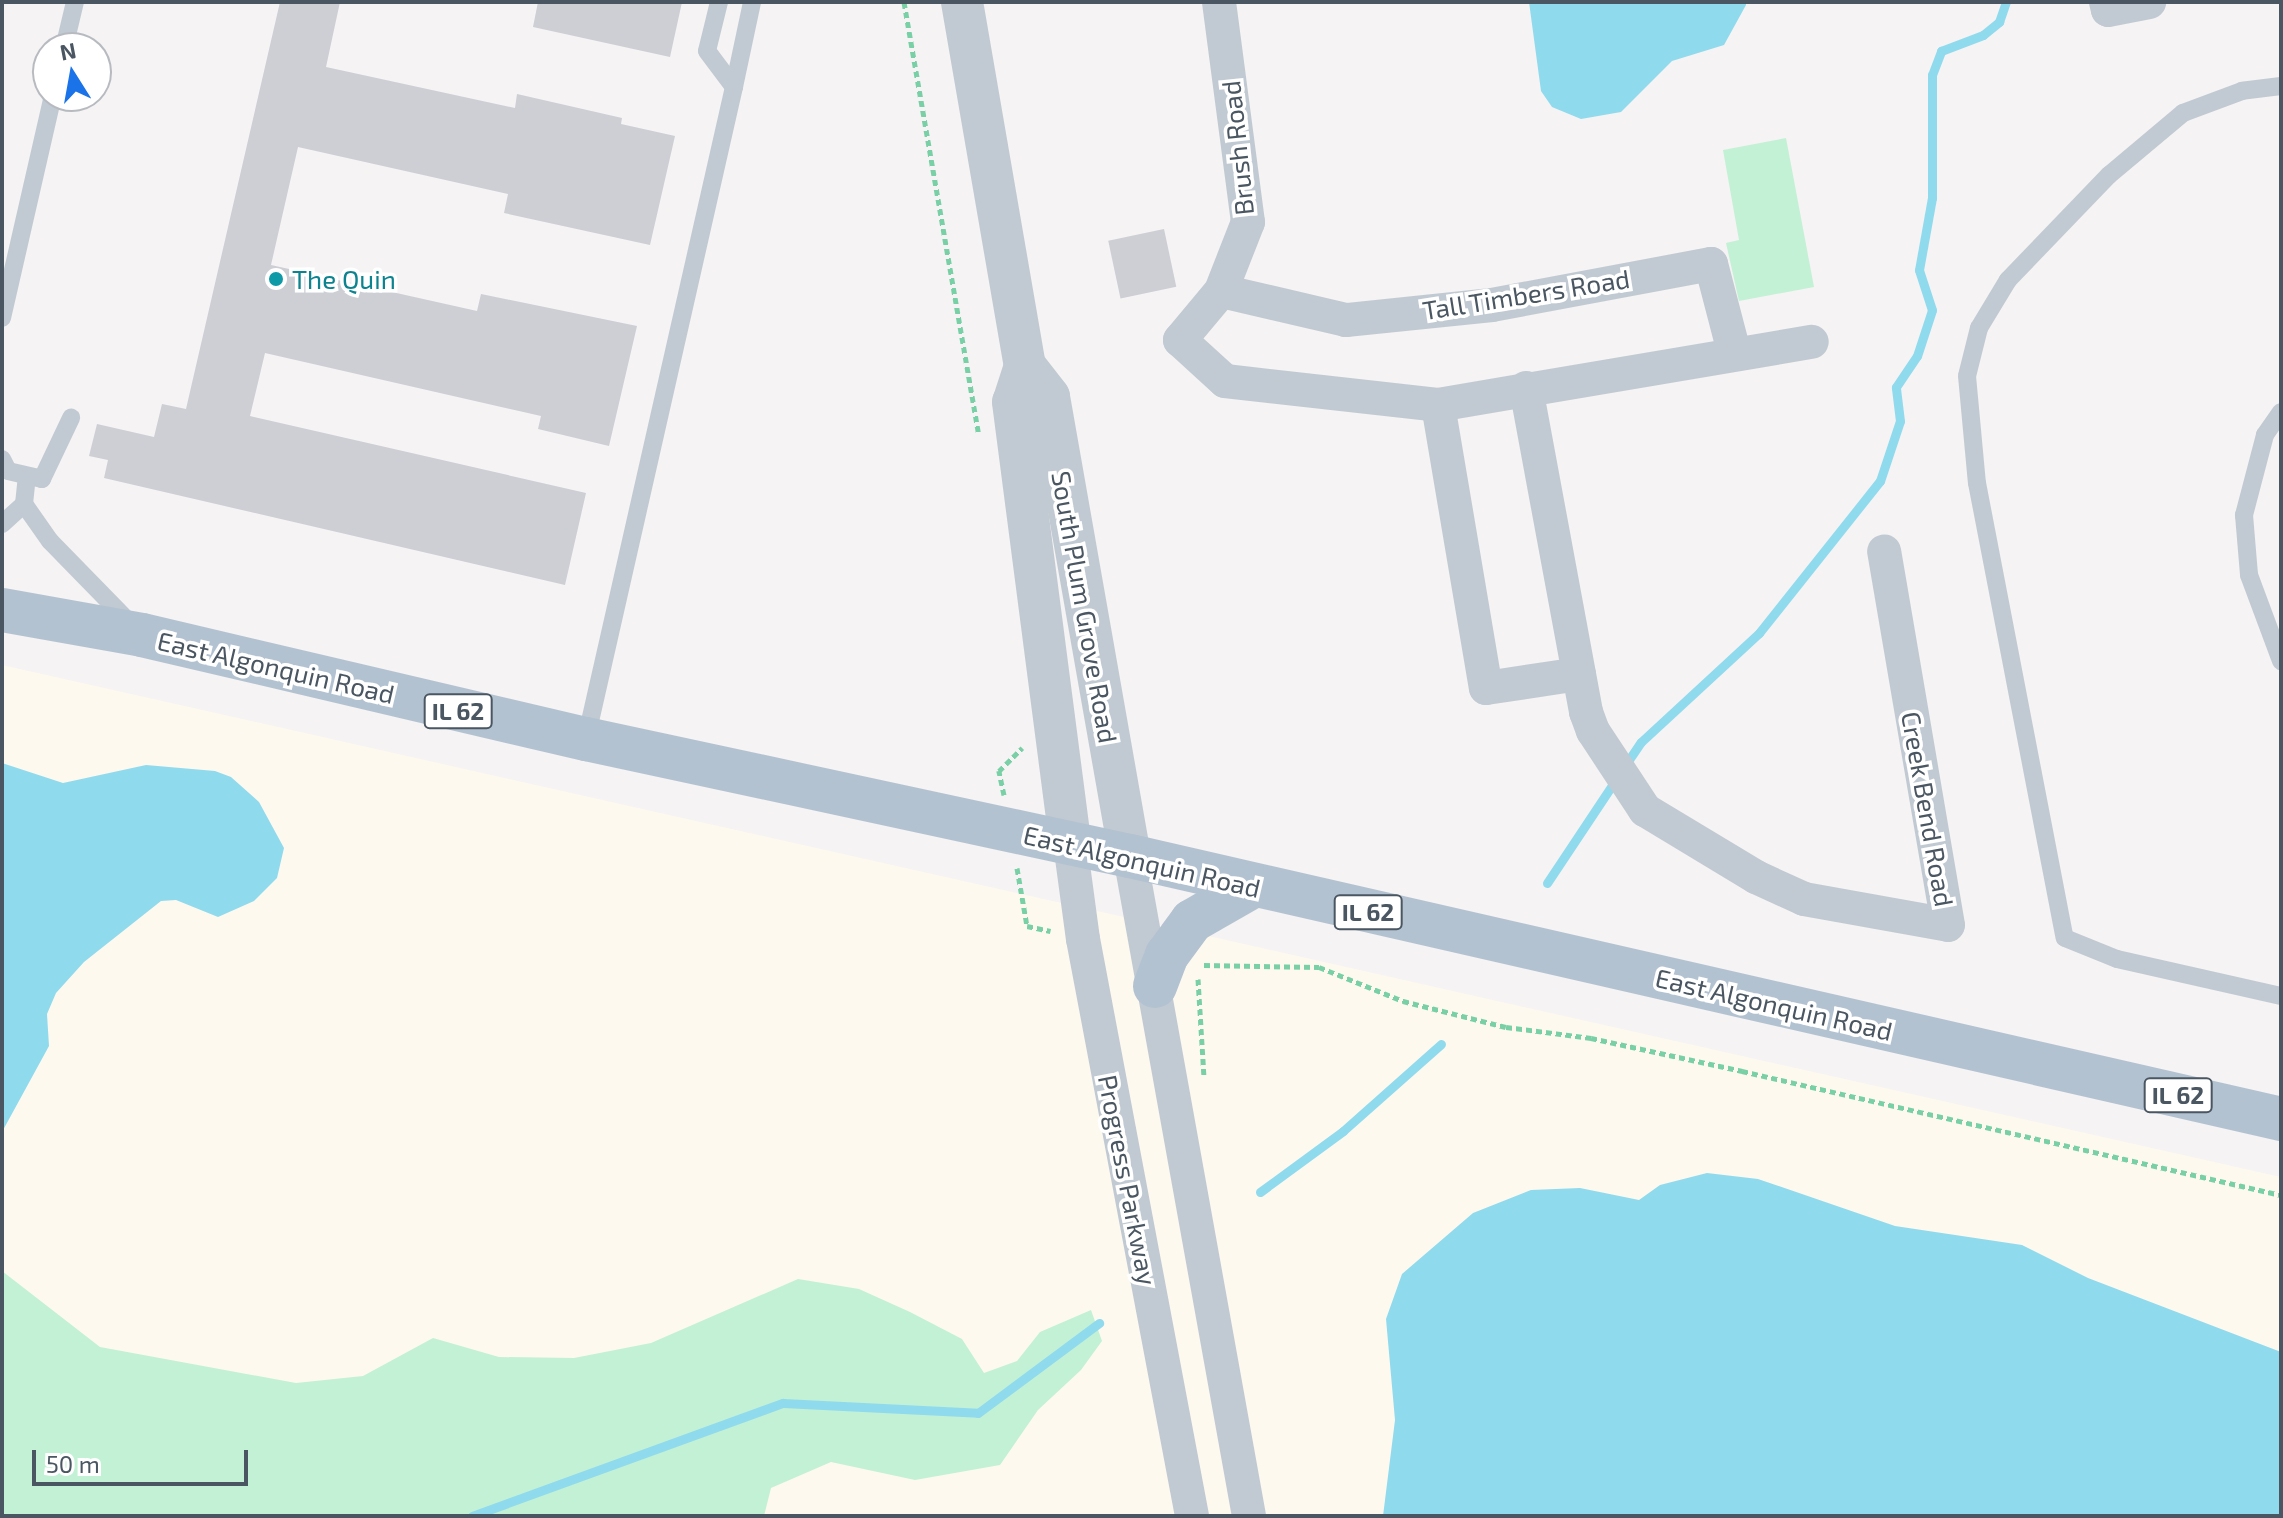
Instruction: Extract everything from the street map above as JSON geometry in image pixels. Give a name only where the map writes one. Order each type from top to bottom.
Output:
[{"type":"main road","name":"East Algonquin Road","points":[[2,610],[142,635],[586,739],[1130,856],[2281,1119]]},
{"type":"main road","points":[[1155,986],[1167,955],[1192,921],[1253,886]]},
{"type":"street","name":"South Plum Grove Road","points":[[962,2],[1025,366],[1049,397],[1130,856]]},
{"type":"street","name":"Brush Road","points":[[1219,2],[1248,222],[1221,291]]},
{"type":"street","points":[[2106,2],[2108,10],[2149,2]]},
{"type":"street","name":"Tall Timbers Road","points":[[1221,291],[1346,320],[1492,305],[1711,264],[1734,352]]},
{"type":"street","points":[[1221,291],[1180,340],[1225,381],[1438,405],[1734,352],[1812,342]]},
{"type":"street","name":"South Plum Grove Road","points":[[1025,366],[1013,402],[1070,843]]},
{"type":"street","name":"Creek Bend Road","points":[[1526,388],[1579,674],[1593,731],[1645,810],[1756,877],[1804,899],[1948,925],[1884,551]]},
{"type":"street","points":[[1438,405],[1486,688],[1579,674]]},
{"type":"street","name":"Progress Parkway","points":[[1070,843],[1083,939],[1192,1516]]},
{"type":"street","points":[[1130,856],[1249,1516]]},
{"type":"lane","points":[[68,32],[75,2]]},
{"type":"lane","points":[[719,2],[707,51],[734,87]]},
{"type":"lane","points":[[586,739],[752,2]]},
{"type":"lane","points":[[2281,86],[2242,91],[2183,113],[2109,175],[2008,280],[1979,328],[1967,376],[1977,483],[2065,938],[2117,959],[2281,996]]},
{"type":"lane","points":[[2,318],[49,112]]},
{"type":"lane","points":[[2281,412],[2265,435],[2244,515],[2249,575],[2281,661]]},
{"type":"lane","points":[[2,459],[8,471],[42,479],[71,418]]},
{"type":"lane","points":[[2,524],[24,504],[27,477]]},
{"type":"lane","points":[[24,504],[50,541],[142,635]]},
{"type":"path","points":[[904,2],[981,448]]},
{"type":"path","points":[[999,771],[1016,757],[1027,736]]},
{"type":"path","points":[[1197,965],[1319,967],[1427,1008],[1506,1027],[1591,1038],[2281,1195]]},
{"type":"shaded area","points":[[2,665],[2281,1177],[2281,1516],[2,1516]]},
{"type":"green space","points":[[1786,138],[1814,287],[1739,301],[1726,243],[1739,240],[1723,150]]},
{"type":"green space","points":[[2,1271],[100,1347],[296,1383],[363,1376],[433,1338],[499,1357],[574,1358],[651,1343],[798,1279],[859,1289],[910,1312],[962,1339],[984,1373],[1017,1361],[1040,1332],[1091,1310],[1102,1341],[1081,1370],[1038,1410],[1000,1465],[915,1480],[831,1462],[771,1488],[764,1516],[2,1516]]},
{"type":"water","points":[[1529,2],[1746,2],[1746,5],[1724,45],[1672,61],[1621,112],[1581,119],[1552,107],[1541,91]]},
{"type":"water","points":[[2,763],[63,783],[146,765],[215,771],[231,777],[259,802],[284,848],[277,878],[254,901],[218,917],[176,900],[161,901],[84,962],[56,993],[47,1014],[49,1046],[2,1132]]},
{"type":"water","points":[[1707,1173],[1758,1179],[1895,1226],[2022,1245],[2088,1278],[2281,1352],[2281,1516],[1383,1516],[1395,1420],[1386,1319],[1402,1274],[1473,1213],[1531,1190],[1580,1188],[1639,1200],[1660,1185]]},
{"type":"building","name":"The Quin","points":[[280,2],[340,2],[326,67],[515,108],[517,94],[622,118],[621,124],[675,136],[650,245],[504,213],[508,194],[298,147],[271,265],[477,311],[481,294],[637,326],[609,446],[538,429],[541,416],[265,353],[250,416],[586,493],[565,585],[104,478],[108,460],[89,456],[97,424],[154,437],[162,404],[186,409]]},
{"type":"building","points":[[538,2],[682,2],[670,57],[533,27]]},
{"type":"building","points":[[1164,229],[1176,287],[1121,299],[1108,241]]},
{"type":"waterway","points":[[1624,767],[1641,742],[1759,633],[1880,481],[1900,421],[1896,387],[1917,356],[1932,310],[1919,270],[1932,198],[1932,75],[1941,51],[1983,35],[1999,22],[2006,2]]},
{"type":"waterway","points":[[1547,883],[1616,779]]},
{"type":"waterway","points":[[1260,1192],[1343,1131],[1441,1044]]},
{"type":"waterway","points":[[472,1516],[783,1403],[978,1413],[1099,1323]]},
{"type":"place","name":"The Quin","points":[[276,279]]}]
